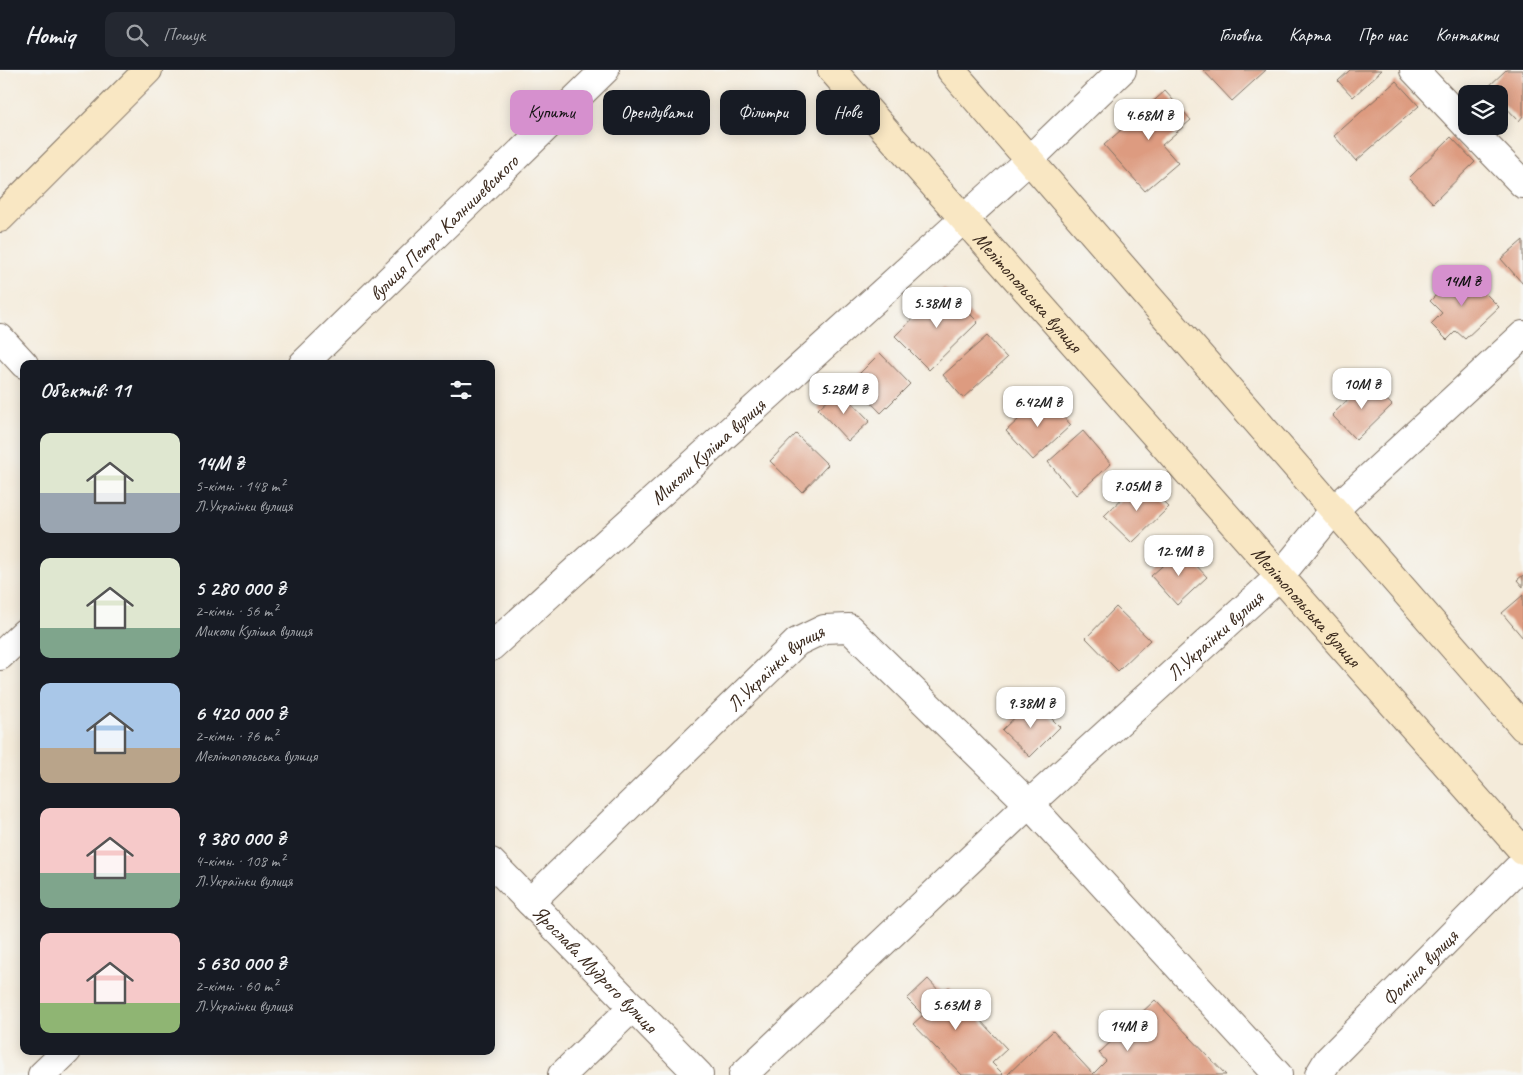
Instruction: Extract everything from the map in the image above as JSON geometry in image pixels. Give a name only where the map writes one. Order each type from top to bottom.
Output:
[{"type":"street","points":[[0,218],[148,70]]},
{"type":"street","name":"вулиця Петра Калнишевського","points":[[307,360],[605,70]]},
{"type":"street","name":"Мелітопольська вулиця","points":[[832,70],[1523,852]]},
{"type":"street","points":[[951,70],[1523,727]]},
{"type":"street","name":"Миколи Куліша вулиця","points":[[495,643],[1030,159],[1122,70]]},
{"type":"street","points":[[1414,70],[1458,116]]},
{"type":"street","points":[[1476,135],[1523,184]]},
{"type":"street","name":"Л.Українки вулиця","points":[[743,1075],[1029,804],[1280,576],[1334,510],[1523,335]]},
{"type":"street","points":[[0,338],[20,360]]},
{"type":"street","name":"Л.Українки вулиця","points":[[530,902],[797,642],[824,629],[849,628],[1029,804],[1278,1075]]},
{"type":"street","points":[[0,656],[20,637]]},
{"type":"street","name":"Фоміна вулиця","points":[[1319,1075],[1328,1060],[1523,863]]},
{"type":"street","name":"Ярослава Мудрого вулиця","points":[[495,866],[699,1075]]},
{"type":"street","points":[[562,1075],[633,1007]]},
{"type":"street","points":[[42,1075],[63,1055]]},
{"type":"building","points":[[1203,70],[1266,70],[1232,101]]},
{"type":"building","points":[[1350,70],[1382,70],[1353,97],[1338,81]]},
{"type":"building","points":[[1506,70],[1523,70],[1523,116],[1519,121],[1508,109],[1508,85],[1490,85]]},
{"type":"building","points":[[1396,81],[1419,106],[1356,161],[1334,136]]},
{"type":"building","points":[[1165,91],[1191,120],[1162,145],[1178,163],[1145,191],[1104,145]]},
{"type":"building","points":[[1451,137],[1475,162],[1433,203],[1409,178]]},
{"type":"building","points":[[1523,240],[1523,284],[1501,259]]},
{"type":"building","points":[[1462,270],[1499,307],[1465,339],[1456,331],[1447,340],[1431,324],[1442,313],[1430,301]]},
{"type":"building","points":[[944,288],[978,322],[929,370],[895,336]]},
{"type":"building","points":[[987,336],[1007,358],[963,398],[943,375]]},
{"type":"building","points":[[880,353],[910,384],[881,413],[851,382]]},
{"type":"building","points":[[1367,381],[1392,405],[1356,440],[1332,415]]},
{"type":"building","points":[[839,389],[870,421],[848,441],[818,409]]},
{"type":"building","points":[[1044,396],[1071,425],[1033,460],[1006,431]]},
{"type":"building","points":[[1083,431],[1111,464],[1076,495],[1048,462]]},
{"type":"building","points":[[796,434],[828,465],[802,492],[770,461]]},
{"type":"building","points":[[1141,480],[1169,507],[1132,543],[1104,516]]},
{"type":"building","points":[[1181,549],[1207,577],[1177,605],[1151,576]]},
{"type":"building","points":[[1523,575],[1523,587],[1517,580]]},
{"type":"building","points":[[1523,595],[1523,638],[1502,613]]},
{"type":"building","points":[[1116,607],[1150,640],[1118,671],[1086,638]]},
{"type":"building","points":[[1033,700],[1060,727],[1030,757],[1002,730]]},
{"type":"building","points":[[928,979],[942,994],[949,987],[1007,1049],[992,1063],[1004,1075],[962,1075],[913,1024],[923,1015],[907,999]]},
{"type":"building","points":[[1155,1000],[1226,1075],[1007,1075],[1053,1031],[1093,1074],[1106,1061],[1099,1053]]}]
